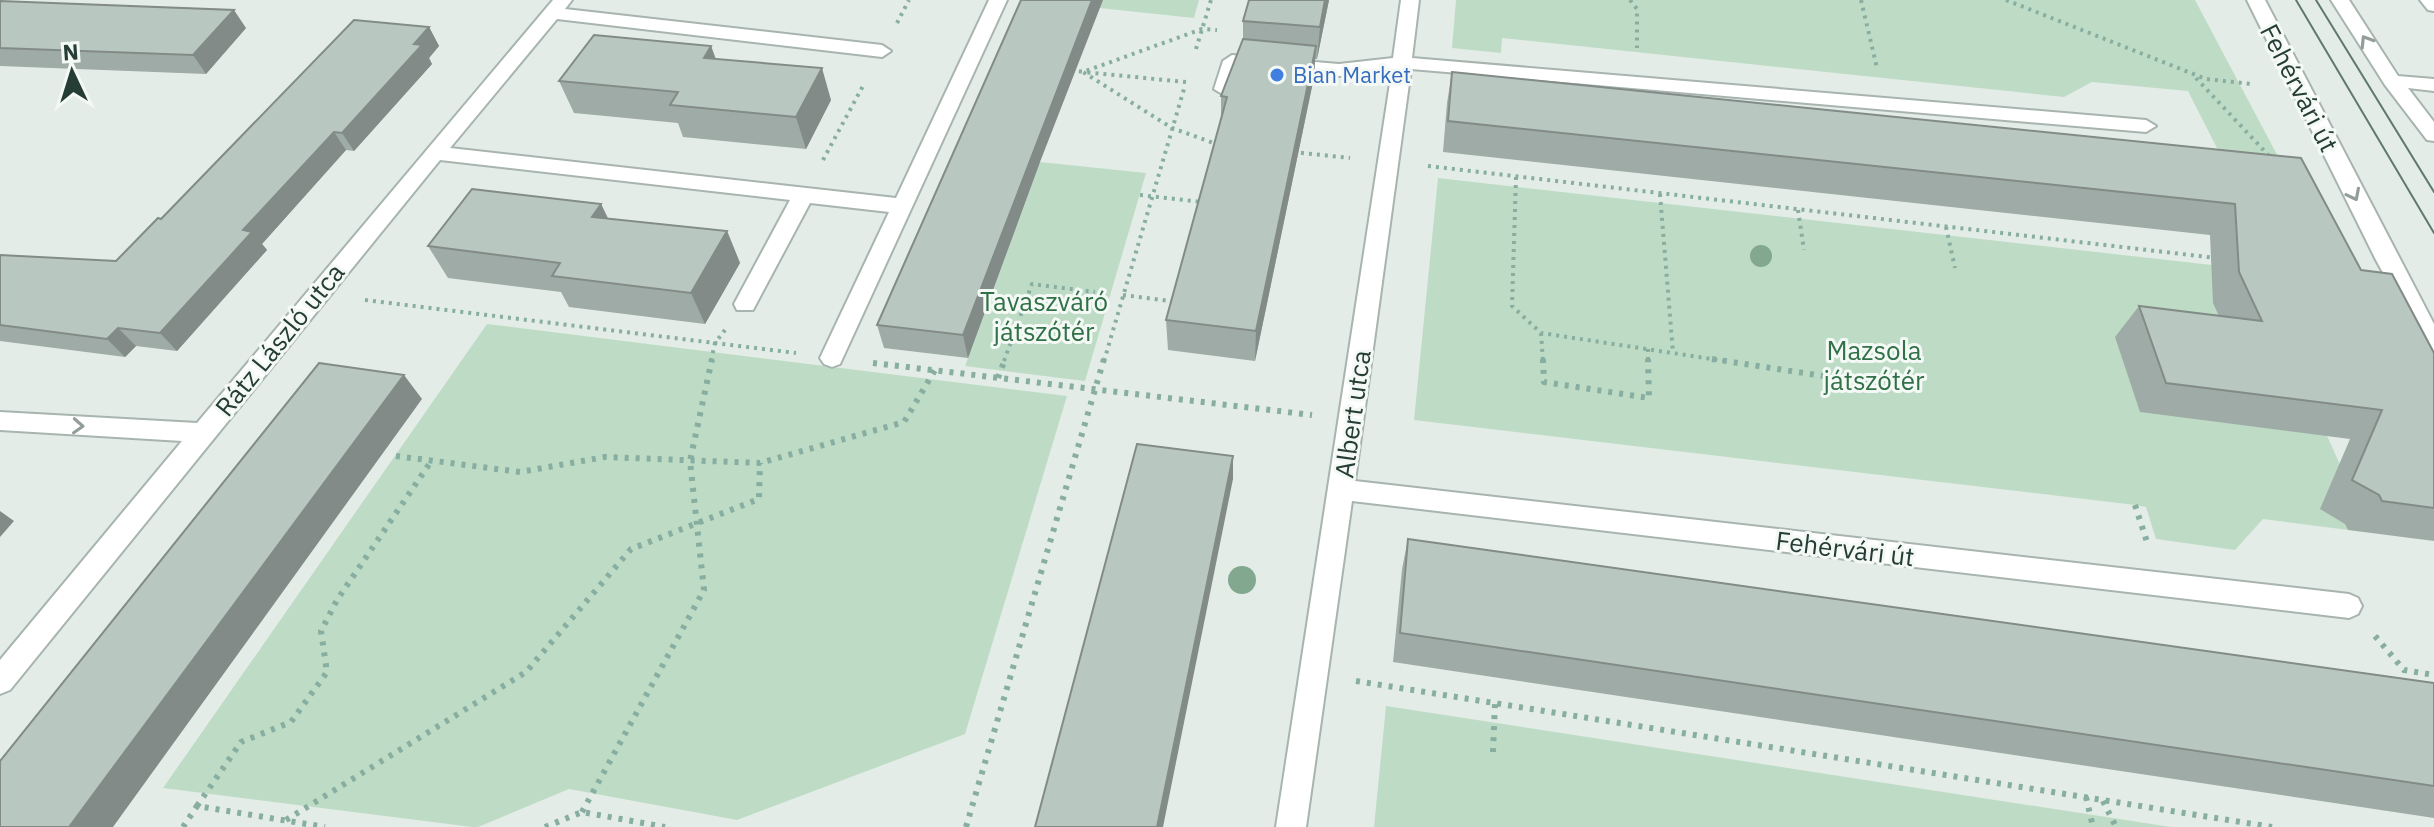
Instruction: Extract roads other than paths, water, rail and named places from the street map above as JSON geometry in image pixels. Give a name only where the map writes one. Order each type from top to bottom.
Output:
[{"type":"street","points":[[832,358],[998,0]]},
{"type":"street","name":"Albert utca","points":[[1291,827],[1390,162],[1410,0]]},
{"type":"street","name":"Fehérvári út","points":[[2256,0],[2431,335]]},
{"type":"street","points":[[2340,0],[2392,81],[2434,135]]},
{"type":"street","points":[[2429,0],[2434,6]]},
{"type":"street","points":[[557,6],[882,51]]},
{"type":"street","name":"Rátz László utca","points":[[0,681],[557,6]]},
{"type":"street","points":[[1224,89],[1232,61],[1339,70],[1404,63],[2146,126]]},
{"type":"street","points":[[2392,81],[2434,85]]},
{"type":"street","points":[[434,153],[902,206]]},
{"type":"street","points":[[745,304],[803,196]]},
{"type":"street","points":[[0,421],[204,433]]},
{"type":"street","name":"Fehérvári út","points":[[1342,490],[2349,606]]},
{"type":"tram line","points":[[2296,0],[2434,233]]},
{"type":"tram line","points":[[2316,0],[2434,192]]},
{"type":"place","name":"Bian Market","points":[[1277,75]]},
{"type":"park label","name":"Tavaszváró játszótér","points":[[1044,317]]},
{"type":"park label","name":"Mazsola játszótér","points":[[1874,366]]}]
